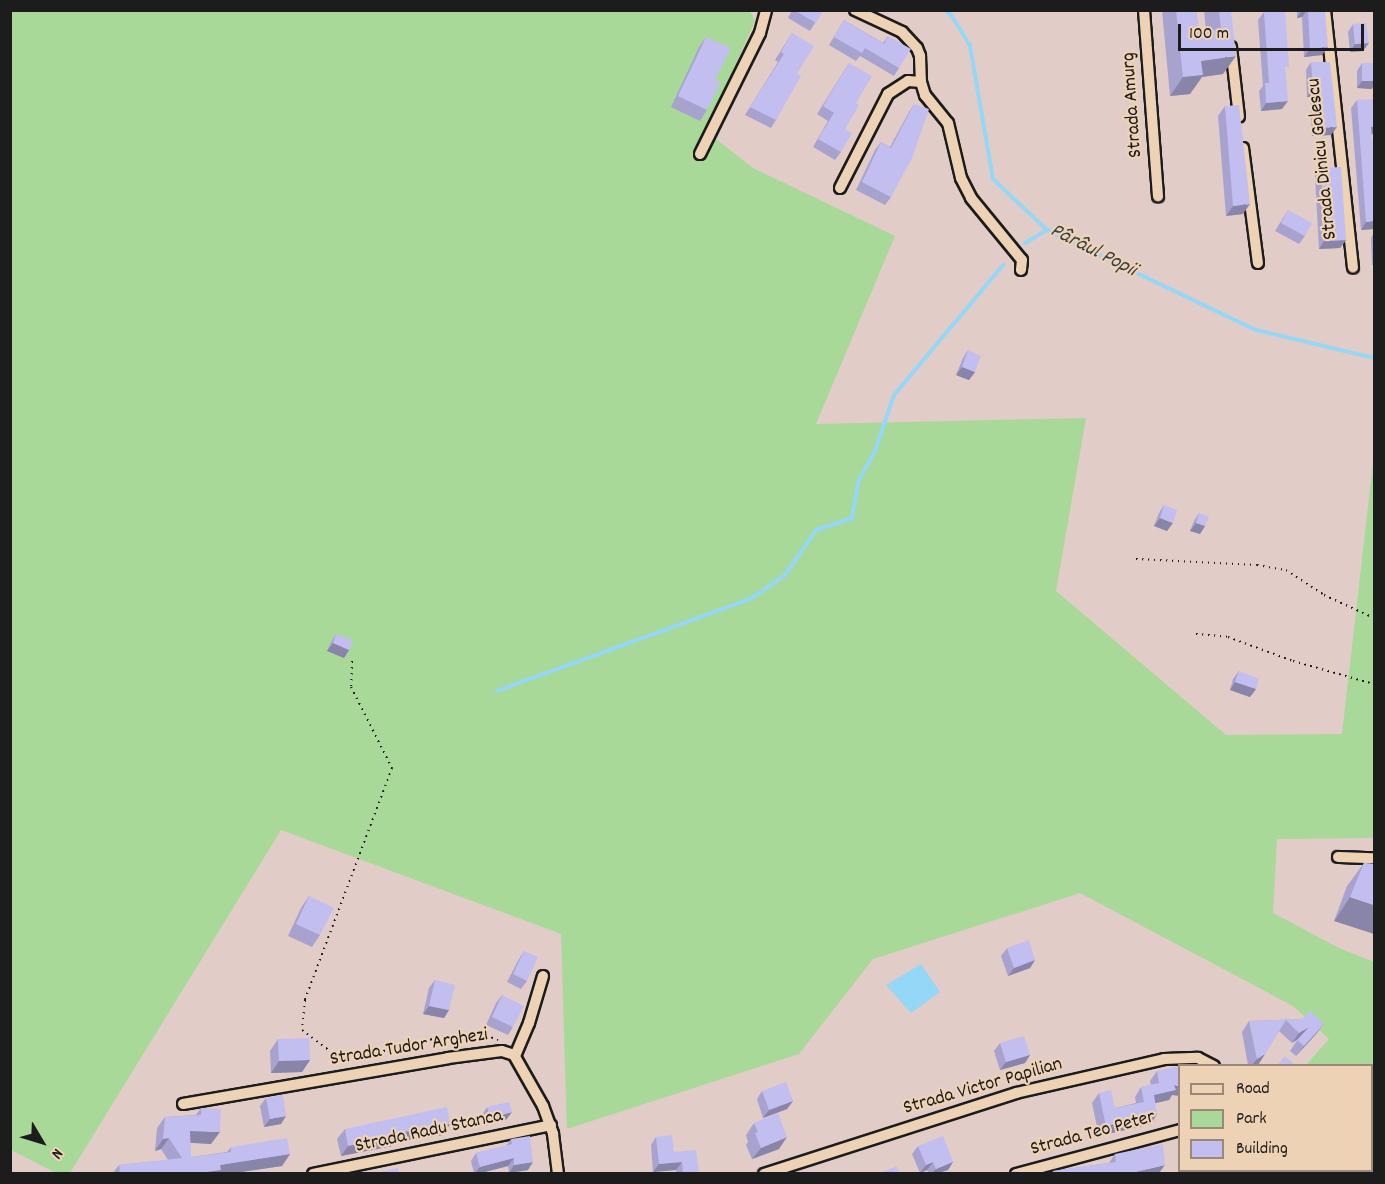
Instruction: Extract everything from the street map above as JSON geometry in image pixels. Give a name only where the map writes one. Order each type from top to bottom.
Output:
[{"type":"street","points":[[700,154],[760,33],[766,10]]},
{"type":"street","points":[[855,10],[894,27],[910,39],[920,56],[921,82],[925,94],[948,123],[961,178],[971,198],[1022,260],[1021,270]]},
{"type":"street","name":"Strada Amurg","points":[[1144,10],[1158,196]]},
{"type":"street","name":"Strada Dinicu Golescu","points":[[1325,10],[1353,267]]},
{"type":"street","points":[[1229,33],[1258,263]]},
{"type":"street","points":[[840,189],[888,94],[908,81],[921,82]]},
{"type":"street","points":[[1338,857],[1374,858]]},
{"type":"street","points":[[516,1054],[543,976]]},
{"type":"street","name":"Strada Tudor Arghezi","points":[[183,1104],[448,1058],[502,1051],[516,1054],[551,1125],[558,1173]]},
{"type":"street","name":"Strada Victor Papilian","points":[[764,1173],[1016,1093],[1164,1059],[1198,1058],[1212,1064]]},
{"type":"street","name":"Strada Radu Stanca","points":[[314,1173],[551,1125]]},
{"type":"street","name":"Strada Teo Peter","points":[[1016,1173],[1178,1130]]},
{"type":"path","points":[[1136,559],[1257,565],[1286,570],[1324,595],[1374,618]]},
{"type":"path","points":[[1197,634],[1228,637],[1293,661],[1374,684]]},
{"type":"path","points":[[352,661],[351,687],[392,768],[304,1000],[302,1030],[332,1053],[372,1054],[445,1036],[486,1035],[504,1042],[516,1054]]},
{"type":"green space","points":[[10,11],[750,11],[755,21],[706,131],[753,168],[895,236],[816,424],[1086,418],[1056,591],[1226,735],[1342,734],[1374,454],[1374,838],[1277,839],[1273,913],[1339,948],[1374,962],[1374,1173],[1246,1173],[1373,1172],[1373,1064],[1307,1064],[1329,1039],[1293,1006],[1080,893],[873,959],[799,1054],[567,1129],[561,934],[281,830],[70,1173],[56,1173],[11,1150]]},
{"type":"water","points":[[921,964],[940,992],[911,1013],[886,985]]},
{"type":"building","points":[[794,10],[823,10],[816,23]]},
{"type":"building","points":[[1176,10],[1196,10],[1199,32],[1221,29],[1219,10],[1231,10],[1236,56],[1201,61],[1203,75],[1183,77]]},
{"type":"building","points":[[1285,10],[1289,67],[1285,67],[1288,101],[1266,103],[1265,83],[1269,83],[1264,12]]},
{"type":"building","points":[[1308,10],[1325,10],[1328,47],[1310,49]]},
{"type":"building","points":[[844,20],[884,44],[888,36],[911,49],[899,68],[865,48],[862,53],[834,37]]},
{"type":"building","points":[[1366,23],[1369,43],[1355,44],[1353,24]]},
{"type":"building","points":[[792,33],[814,46],[797,74],[801,76],[776,120],[750,107],[784,54],[781,52]]},
{"type":"building","points":[[706,37],[731,48],[715,80],[721,82],[707,110],[678,96]]},
{"type":"building","points":[[1311,62],[1330,62],[1337,127],[1318,128]]},
{"type":"building","points":[[849,63],[872,76],[856,103],[859,105],[845,129],[852,133],[841,152],[818,139],[834,113],[823,106]]},
{"type":"building","points":[[1362,63],[1374,63],[1374,81],[1362,81]]},
{"type":"building","points":[[1374,99],[1374,126],[1371,127],[1374,156],[1374,221],[1366,222],[1357,100]]},
{"type":"building","points":[[914,104],[929,109],[912,158],[891,197],[862,182],[881,142],[891,148]]},
{"type":"building","points":[[1239,105],[1250,204],[1233,206],[1225,106]]},
{"type":"building","points":[[1341,167],[1346,240],[1324,241],[1321,168]]},
{"type":"building","points":[[1288,210],[1312,223],[1305,236],[1281,223]]},
{"type":"building","points":[[968,350],[981,356],[975,372],[962,367]]},
{"type":"building","points":[[1164,505],[1177,510],[1173,523],[1160,518]]},
{"type":"building","points":[[1199,513],[1209,517],[1205,526],[1196,523]]},
{"type":"building","points":[[336,634],[353,640],[349,650],[333,643]]},
{"type":"building","points":[[1239,671],[1259,679],[1256,689],[1235,682]]},
{"type":"building","points":[[1364,863],[1374,864],[1374,905],[1350,897]]},
{"type":"building","points":[[309,896],[334,908],[320,935],[296,924]]},
{"type":"building","points":[[1029,940],[1035,960],[1014,968],[1007,948]]},
{"type":"building","points":[[524,951],[538,957],[527,981],[513,974]]},
{"type":"building","points":[[435,980],[455,985],[449,1010],[429,1006]]},
{"type":"building","points":[[502,995],[524,1006],[513,1027],[492,1017]]},
{"type":"building","points":[[1310,1011],[1324,1024],[1304,1046],[1297,1040],[1309,1027],[1299,1033],[1286,1020],[1265,1054],[1257,1059],[1249,1021],[1302,1019]]},
{"type":"building","points":[[1024,1036],[1030,1055],[1006,1062],[1000,1043]]},
{"type":"building","points":[[309,1038],[310,1060],[279,1061],[278,1039]]},
{"type":"building","points":[[1285,1056],[1293,1063],[1292,1064],[1278,1064]]},
{"type":"building","points":[[1178,1066],[1178,1086],[1174,1085],[1176,1090],[1154,1095],[1157,1114],[1106,1126],[1099,1093],[1111,1090],[1115,1108],[1144,1102],[1141,1087],[1159,1083],[1157,1071]]},
{"type":"building","points":[[786,1082],[793,1101],[769,1110],[762,1091]]},
{"type":"building","points":[[283,1095],[286,1116],[270,1119],[266,1098]]},
{"type":"building","points":[[509,1102],[512,1112],[490,1118],[487,1107]]},
{"type":"building","points":[[447,1107],[450,1124],[398,1133],[399,1136],[348,1146],[345,1129]]},
{"type":"building","points":[[201,1108],[221,1109],[220,1132],[190,1131],[191,1157],[231,1152],[231,1147],[287,1138],[290,1154],[220,1165],[221,1170],[199,1173],[120,1173],[119,1165],[182,1158],[169,1138],[163,1139],[165,1117],[201,1115]]},
{"type":"building","points":[[778,1113],[787,1137],[761,1148],[754,1123]]},
{"type":"building","points":[[672,1135],[674,1152],[696,1150],[699,1173],[683,1173],[682,1162],[659,1164],[656,1137]]},
{"type":"building","points":[[530,1136],[533,1162],[514,1165],[514,1158],[480,1167],[476,1153],[512,1144],[511,1139]]},
{"type":"building","points":[[943,1136],[953,1162],[936,1169],[933,1162],[926,1165],[918,1146]]},
{"type":"building","points":[[1163,1144],[1165,1165],[1131,1173],[1054,1173],[1053,1171],[1116,1162],[1115,1154]]},
{"type":"building","points":[[897,1166],[899,1173],[880,1173]]},
{"type":"building","points":[[398,1168],[399,1173],[375,1173]]},
{"type":"waterway","name":"Pârâul Popii","points":[[945,10],[951,15],[970,46],[993,179],[1047,230],[1256,330],[1374,358]]},
{"type":"waterway","points":[[1025,243],[1047,230]]},
{"type":"waterway","points":[[497,691],[752,598],[785,575],[816,530],[852,518],[859,480],[875,451],[894,395],[1003,265]]}]
